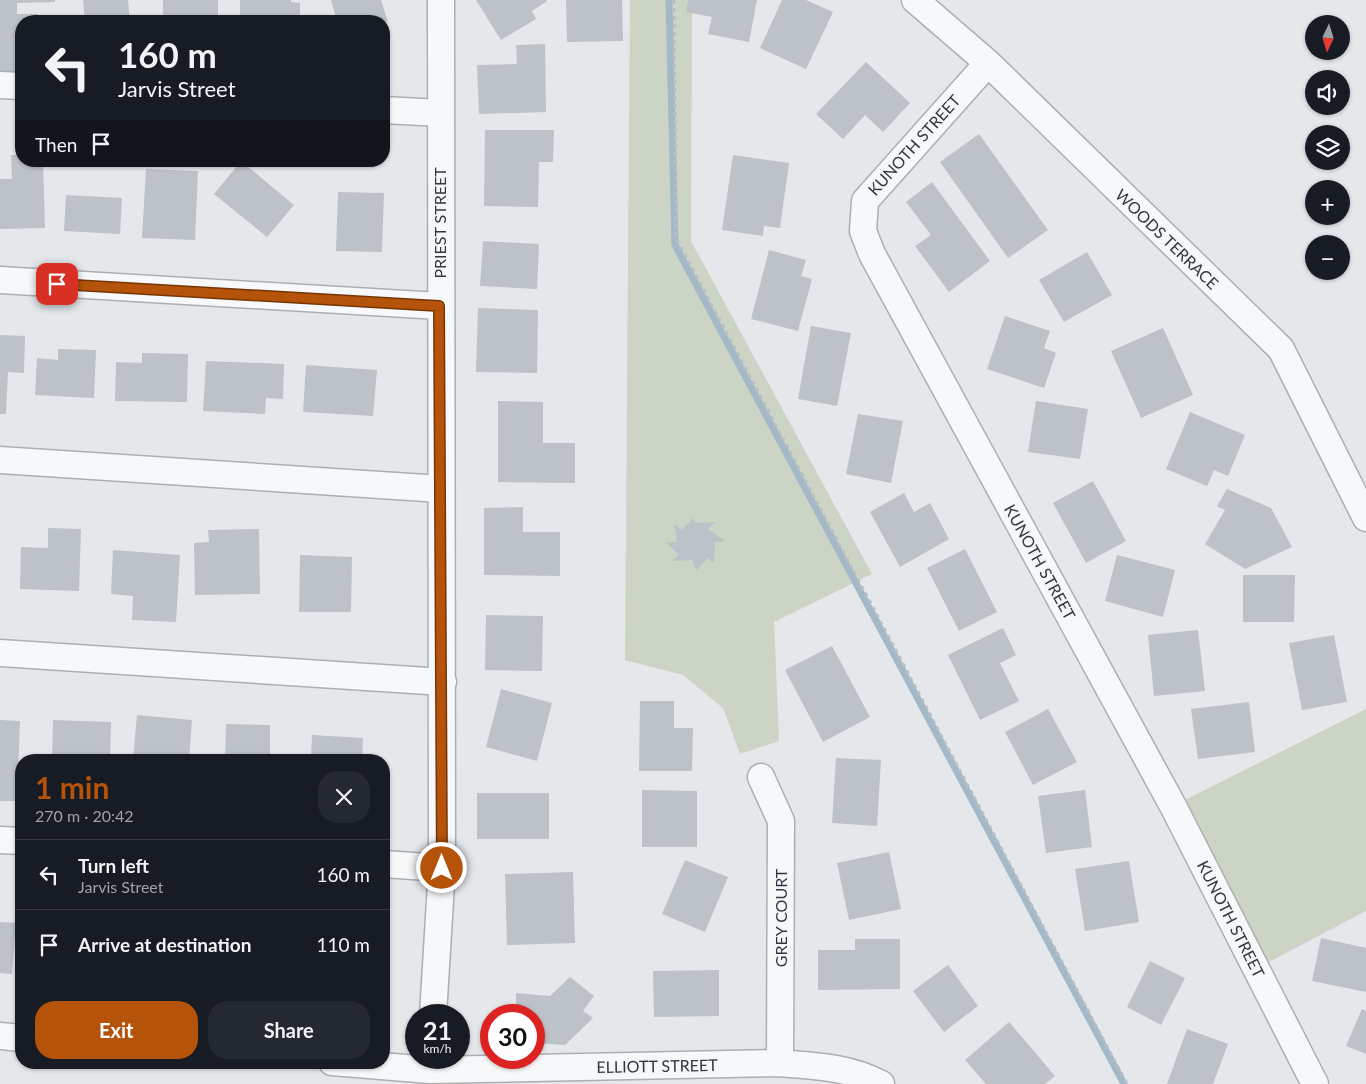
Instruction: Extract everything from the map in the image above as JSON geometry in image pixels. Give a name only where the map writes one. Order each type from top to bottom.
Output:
[{"type":"street","name":"PRIEST STREET","points":[[434,1004],[442,868],[443,682],[439,306],[441,0]]},
{"type":"street","name":"WOODS TERRACE","points":[[915,0],[988,63],[1281,350],[1366,518]]},
{"type":"street","name":"KUNOTH STREET","points":[[988,63],[865,201],[864,231],[872,254],[1173,806],[1315,1084]]},
{"type":"street","points":[[0,85],[15,86]]},
{"type":"street","points":[[390,110],[440,113]]},
{"type":"street","points":[[0,280],[439,306]]},
{"type":"street","points":[[0,460],[441,489]]},
{"type":"street","points":[[0,653],[443,682]]},
{"type":"street","name":"GREY COURT","points":[[761,777],[782,821],[780,1063]]},
{"type":"street","points":[[0,840],[15,841]]},
{"type":"street","points":[[390,864],[442,868]]},
{"type":"street","points":[[0,1036],[15,1037]]},
{"type":"street","name":"ELLIOTT STREET","points":[[390,1067],[430,1071],[780,1063],[829,1067],[866,1076],[881,1084]]},
{"type":"path","points":[[674,0],[676,238],[1127,1084]]},
{"type":"shaded area","points":[[630,0],[692,0],[691,241],[872,574],[774,622],[779,741],[740,754],[723,708],[683,675],[625,660]]},
{"type":"shaded area","points":[[1366,709],[1366,911],[1256,969],[1173,806]]},
{"type":"building","points":[[0,0],[55,0],[55,2],[17,3],[17,14],[38,15],[15,15],[15,72],[0,73]]},
{"type":"building","points":[[83,0],[128,0],[129,15],[84,15]]},
{"type":"building","points":[[163,0],[218,0],[218,15],[163,15]]},
{"type":"building","points":[[240,0],[291,0],[291,2],[300,3],[300,15],[240,15]]},
{"type":"building","points":[[331,0],[381,0],[386,15],[335,15]]},
{"type":"building","points":[[476,0],[547,1],[532,11],[536,19],[501,40]]},
{"type":"building","points":[[566,0],[622,0],[623,41],[567,42]]},
{"type":"building","points":[[688,0],[757,0],[749,42],[708,34],[712,17],[686,12]]},
{"type":"building","points":[[782,0],[806,0],[833,12],[806,69],[760,48]]},
{"type":"building","points":[[545,44],[546,112],[479,114],[477,65],[517,64],[516,45]]},
{"type":"building","points":[[866,62],[910,103],[883,132],[865,115],[843,139],[816,114]]},
{"type":"building","points":[[485,130],[554,130],[553,162],[539,162],[538,207],[484,206]]},
{"type":"building","points":[[979,134],[1048,230],[1008,258],[940,162]]},
{"type":"building","points":[[11,155],[15,155],[15,167],[43,167],[45,228],[0,229],[0,179],[12,179]]},
{"type":"building","points":[[733,155],[789,163],[780,228],[764,226],[763,236],[722,230]]},
{"type":"building","points":[[236,167],[248,167],[294,205],[267,237],[214,194]]},
{"type":"building","points":[[146,169],[198,171],[195,240],[142,238]]},
{"type":"building","points":[[932,182],[990,261],[949,292],[915,246],[931,235],[906,202]]},
{"type":"building","points":[[338,192],[384,193],[382,252],[336,251]]},
{"type":"building","points":[[66,195],[122,198],[120,234],[64,231]]},
{"type":"building","points":[[483,241],[539,244],[537,289],[480,286]]},
{"type":"building","points":[[769,250],[806,260],[801,276],[812,279],[798,331],[751,319]]},
{"type":"building","points":[[1087,252],[1112,295],[1064,322],[1039,280]]},
{"type":"building","points":[[478,308],[538,310],[537,373],[476,372]]},
{"type":"building","points":[[1005,316],[1050,331],[1044,348],[1056,353],[1044,388],[987,369]]},
{"type":"building","points":[[811,326],[851,333],[837,406],[798,399]]},
{"type":"building","points":[[1163,328],[1193,395],[1141,418],[1111,351]]},
{"type":"building","points":[[0,335],[25,336],[24,373],[8,372],[6,414],[0,414]]},
{"type":"building","points":[[58,349],[96,350],[94,398],[35,395],[37,358],[58,360]]},
{"type":"building","points":[[142,353],[188,354],[187,402],[115,401],[116,362],[142,363]]},
{"type":"building","points":[[206,361],[284,364],[283,399],[266,398],[265,414],[203,411]]},
{"type":"building","points":[[306,365],[377,370],[373,416],[303,412]]},
{"type":"building","points":[[498,401],[543,402],[543,443],[575,443],[575,483],[498,482]]},
{"type":"building","points":[[1036,401],[1088,409],[1080,459],[1028,452]]},
{"type":"building","points":[[1190,412],[1245,435],[1228,476],[1214,470],[1207,486],[1166,469]]},
{"type":"building","points":[[858,414],[903,421],[891,483],[846,474]]},
{"type":"building","points":[[1093,481],[1126,541],[1086,563],[1053,503]]},
{"type":"building","points":[[1227,489],[1271,508],[1292,547],[1245,569],[1205,544],[1225,510],[1217,506]]},
{"type":"building","points":[[904,493],[914,512],[930,503],[949,539],[900,567],[870,512]]},
{"type":"building","points":[[523,507],[523,532],[560,532],[560,576],[484,575],[484,508]]},
{"type":"building","points":[[693,518],[696,523],[715,522],[708,529],[725,541],[715,542],[714,563],[708,558],[696,570],[692,560],[672,561],[679,555],[666,542],[677,542],[674,524],[682,530]]},
{"type":"building","points":[[48,528],[81,529],[79,591],[20,589],[21,547],[48,548]]},
{"type":"building","points":[[259,529],[260,594],[195,595],[194,543],[209,542],[208,530]]},
{"type":"building","points":[[965,549],[997,612],[959,631],[927,568]]},
{"type":"building","points":[[113,550],[180,555],[176,622],[132,620],[133,596],[111,594]]},
{"type":"building","points":[[300,555],[352,557],[351,612],[299,612]]},
{"type":"building","points":[[1117,555],[1175,570],[1163,617],[1105,601]]},
{"type":"building","points":[[1243,575],[1295,575],[1294,622],[1243,622]]},
{"type":"building","points":[[486,615],[543,616],[542,671],[485,670]]},
{"type":"building","points":[[1003,628],[1016,655],[1000,663],[1019,701],[980,720],[948,655]]},
{"type":"building","points":[[1198,630],[1205,691],[1154,696],[1148,635]]},
{"type":"building","points":[[1334,635],[1347,702],[1302,710],[1289,643]]},
{"type":"building","points":[[832,646],[870,717],[823,742],[785,670]]},
{"type":"building","points":[[501,689],[552,703],[537,761],[486,747]]},
{"type":"building","points":[[640,701],[674,701],[674,728],[693,728],[692,771],[639,771]]},
{"type":"building","points":[[1249,702],[1255,752],[1198,759],[1191,709]]},
{"type":"building","points":[[1048,709],[1077,762],[1033,785],[1005,732]]},
{"type":"building","points":[[137,715],[192,720],[189,754],[134,754]]},
{"type":"building","points":[[0,720],[20,721],[19,754],[15,754],[15,801],[0,801]]},
{"type":"building","points":[[53,720],[111,722],[110,754],[52,754]]},
{"type":"building","points":[[226,724],[270,725],[270,754],[225,754]]},
{"type":"building","points":[[312,735],[363,738],[362,754],[311,754]]},
{"type":"building","points":[[836,758],[881,760],[877,826],[832,823]]},
{"type":"building","points":[[642,790],[697,791],[697,847],[642,847]]},
{"type":"building","points":[[1085,790],[1092,847],[1046,853],[1038,796]]},
{"type":"building","points":[[477,793],[549,793],[549,839],[477,839]]},
{"type":"building","points":[[889,852],[901,909],[849,920],[837,863]]},
{"type":"building","points":[[685,860],[728,877],[705,932],[662,914]]},
{"type":"building","points":[[1129,861],[1139,922],[1085,931],[1075,869]]},
{"type":"building","points":[[573,872],[575,943],[507,945],[505,874]]},
{"type":"building","points":[[0,922],[15,923],[12,974],[0,973]]},
{"type":"building","points":[[1321,938],[1366,948],[1366,992],[1312,981]]},
{"type":"building","points":[[855,939],[900,939],[900,989],[818,990],[818,950],[855,950]]},
{"type":"building","points":[[1150,961],[1185,978],[1161,1025],[1127,1007]]},
{"type":"building","points":[[948,965],[978,1006],[944,1032],[913,991]]},
{"type":"building","points":[[719,970],[719,1016],[654,1017],[653,971]]},
{"type":"building","points":[[570,977],[594,996],[583,1011],[593,1018],[565,1045],[545,1044],[545,1004],[516,1004],[516,993],[550,996]]},
{"type":"building","points":[[1362,1009],[1366,1011],[1366,1054],[1346,1046]]},
{"type":"building","points":[[1009,1022],[1055,1076],[1045,1084],[986,1084],[965,1060]]},
{"type":"building","points":[[1187,1029],[1228,1044],[1213,1084],[1167,1084]]},
{"type":"waterway","points":[[669,0],[675,245],[1124,1084]]},
{"type":"route","points":[[57,284],[439,306],[443,682],[442,868]]}]
